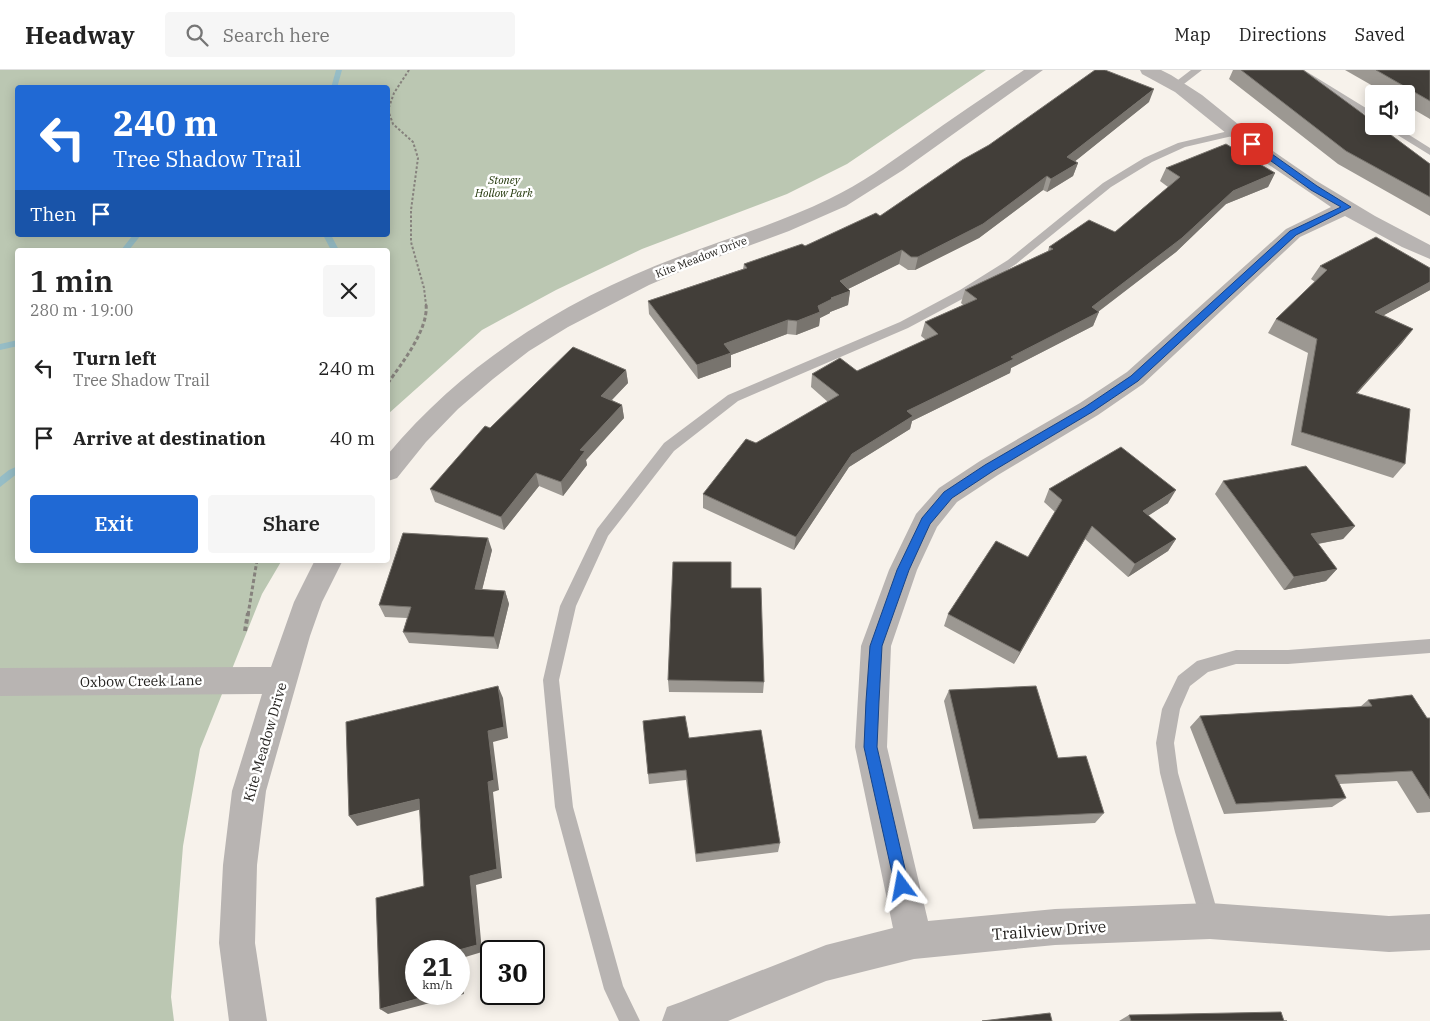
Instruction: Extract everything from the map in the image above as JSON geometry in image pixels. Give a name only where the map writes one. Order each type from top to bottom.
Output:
[{"type":"street","name":"Kite Meadow Drive","points":[[390,468],[405,448],[437,413],[470,383],[503,357],[546,329],[595,301],[636,282],[837,203],[874,183],[1035,70]]},
{"type":"street","points":[[1148,70],[1177,85],[1275,162],[1347,207],[1430,254]]},
{"type":"street","points":[[914,941],[871,747],[876,646],[903,570],[926,521],[948,495],[989,468],[1089,409],[1135,378],[1293,233],[1347,207]]},
{"type":"street","name":"Kite Meadow Drive","points":[[248,1021],[237,943],[240,865],[249,791],[298,628],[308,602],[328,563]]},
{"type":"street","name":"Oxbow Creek Lane","points":[[0,682],[282,680]]},
{"type":"street","name":"Trailview Drive","points":[[681,1021],[826,964],[914,941],[1055,927],[1210,921],[1389,934],[1430,932]]},
{"type":"lane","points":[[1177,85],[1197,70]]},
{"type":"lane","points":[[1298,70],[1365,111]]},
{"type":"lane","points":[[630,1021],[614,988],[564,807],[551,680],[568,606],[602,533],[669,447],[733,398],[904,325],[964,293],[1012,262],[1107,185],[1148,160],[1182,144],[1237,132]]},
{"type":"lane","points":[[1403,135],[1430,152]]},
{"type":"lane","points":[[1210,921],[1169,773],[1165,743],[1170,709],[1184,681],[1203,666],[1236,657],[1288,657],[1430,646]]},
{"type":"path","points":[[390,104],[394,93],[409,70]]},
{"type":"path","points":[[390,116],[393,124],[412,142],[418,158],[411,210],[411,242],[424,288],[427,312],[414,345],[390,379]]},
{"type":"path","points":[[245,631],[256,563]]},
{"type":"green space","name":"Stoney Hollow Park","points":[[0,70],[986,70],[847,164],[787,194],[642,249],[556,290],[482,330],[390,412],[390,248],[15,248],[15,563],[280,563],[262,594],[200,749],[183,846],[171,997],[174,1021],[0,1021]]},
{"type":"building","points":[[1095,70],[1105,70],[1154,89],[1067,157],[1078,163],[1051,179],[1047,176],[983,224],[918,257],[911,257],[902,250],[840,281],[850,291],[831,298],[818,306],[820,312],[797,321],[788,320],[724,344],[731,353],[697,365],[648,301],[747,268],[744,264],[802,244],[805,246],[876,213],[880,216],[962,160],[989,145]]},
{"type":"building","points":[[1241,70],[1303,70],[1365,115],[1365,135],[1391,135],[1430,164],[1430,197],[1346,151]]},
{"type":"building","points":[[1376,70],[1430,70],[1430,101],[1415,92],[1415,85],[1402,85]]},
{"type":"building","points":[[1226,144],[1275,173],[1233,191],[1182,238],[1092,307],[1099,312],[1011,357],[1014,359],[907,411],[913,416],[852,454],[796,537],[703,494],[746,439],[756,443],[839,395],[812,374],[840,358],[857,371],[938,334],[925,322],[977,299],[965,290],[1053,249],[1049,247],[1089,220],[1115,232],[1180,177],[1166,168]]},
{"type":"building","points":[[1376,237],[1430,268],[1430,282],[1375,312],[1413,329],[1356,393],[1410,409],[1405,464],[1301,432],[1317,339],[1276,319],[1327,270],[1320,266]]},
{"type":"building","points":[[573,347],[626,370],[601,396],[622,405],[580,450],[585,451],[561,482],[536,473],[501,517],[430,489],[485,426],[490,428]]},
{"type":"building","points":[[1121,447],[1176,490],[1143,511],[1176,539],[1135,564],[1092,526],[1020,652],[948,614],[996,541],[1028,557],[1062,500],[1049,489]]},
{"type":"building","points":[[1306,466],[1355,526],[1311,534],[1337,569],[1294,577],[1223,481]]},
{"type":"building","points":[[403,533],[488,538],[475,589],[505,591],[494,637],[403,632],[411,607],[379,605]]},
{"type":"building","points":[[673,562],[731,562],[731,588],[761,588],[764,682],[668,680]]},
{"type":"building","points":[[498,686],[504,727],[488,731],[494,780],[488,782],[497,869],[470,876],[477,945],[470,947],[470,940],[405,940],[405,1002],[380,1009],[376,898],[424,886],[419,799],[349,816],[346,722]]},
{"type":"building","points":[[1036,686],[1058,758],[1086,756],[1104,813],[979,819],[949,690]]},
{"type":"building","points":[[1412,695],[1427,718],[1430,718],[1430,799],[1412,771],[1335,775],[1346,798],[1236,804],[1200,716],[1372,706],[1368,700]]},
{"type":"building","points":[[685,716],[689,738],[761,730],[780,843],[696,854],[686,770],[648,774],[643,721]]},
{"type":"building","points":[[1281,1012],[1284,1021],[1131,1021],[1129,1015]]},
{"type":"building","points":[[1050,1013],[1052,1021],[982,1021]]},
{"type":"waterway","points":[[335,85],[339,70]]},
{"type":"waterway","points":[[127,248],[135,237]]},
{"type":"waterway","points":[[328,237],[334,248]]},
{"type":"waterway","points":[[0,347],[15,344]]},
{"type":"waterway","points":[[0,483],[15,470]]},
{"type":"route","points":[[902,886],[871,747],[872,701],[876,646],[903,570],[926,521],[948,495],[989,468],[1089,409],[1135,378],[1293,233],[1347,207],[1314,188],[1252,144]]}]
